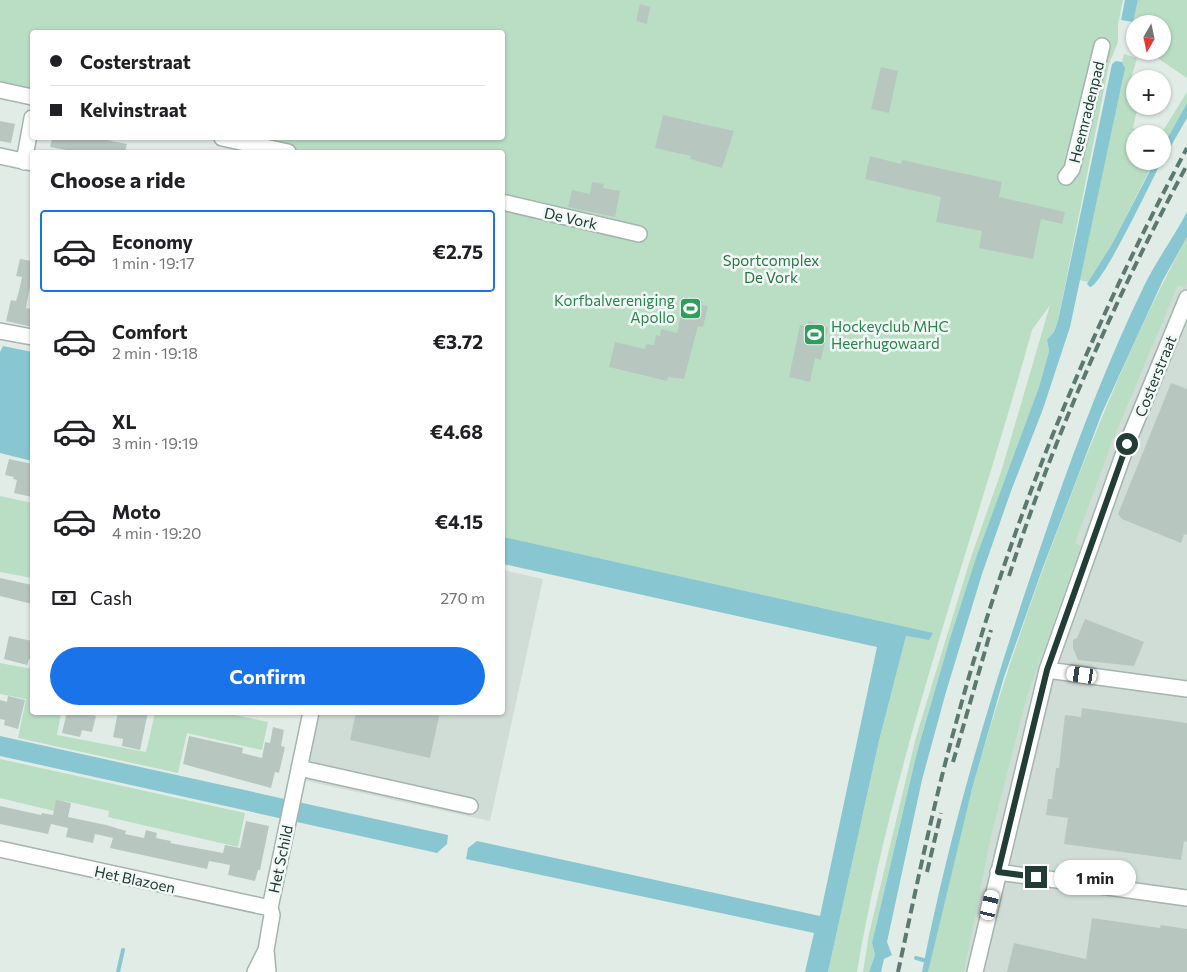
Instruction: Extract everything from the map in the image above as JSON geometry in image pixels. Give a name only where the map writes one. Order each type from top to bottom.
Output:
[{"type":"street","name":"Heemradenpad","points":[[1066,177],[1072,169],[1102,46]]},
{"type":"street","points":[[0,90],[30,97]]},
{"type":"street","points":[[0,156],[28,162],[30,140]]},
{"type":"street","points":[[231,140],[279,150]]},
{"type":"street","name":"De Vork","points":[[505,203],[639,234]]},
{"type":"street","name":"Costerstraat","points":[[975,972],[1047,670],[1127,444],[1187,298]]},
{"type":"street","points":[[0,330],[30,337]]},
{"type":"street","points":[[1047,670],[1187,689]]},
{"type":"street","name":"Het Schild","points":[[256,972],[266,950],[272,915],[270,908],[310,715]]},
{"type":"street","points":[[300,768],[470,806]]},
{"type":"street","name":"Het Blazoen","points":[[0,849],[270,908]]},
{"type":"street","points":[[998,872],[1187,898]]},
{"type":"street","name":"Het Schild","points":[[266,950],[268,972]]},
{"type":"shaded area","points":[[1187,243],[1187,972],[936,972],[1106,421]]},
{"type":"shaded area","points":[[505,570],[543,579],[490,821],[288,777],[303,715],[505,715]]},
{"type":"green space","name":"Sportcomplex De Vork","points":[[0,0],[1123,0],[1118,24],[1118,42],[1109,64],[1058,321],[1054,332],[1047,341],[1049,351],[1039,387],[948,645],[917,752],[872,943],[875,955],[869,972],[863,972],[869,934],[916,737],[970,560],[1001,472],[1050,305],[1032,330],[936,649],[892,809],[873,890],[857,972],[828,972],[879,741],[906,636],[929,640],[505,541],[505,150],[262,150],[262,148],[223,140],[505,140],[505,30],[30,30],[30,96],[0,89]]},
{"type":"green space","points":[[1138,0],[1187,0],[1187,78],[1160,60],[1171,60],[1171,15],[1134,15]]},
{"type":"green space","points":[[1124,54],[1126,55],[1126,60],[1136,60],[1134,70],[1126,70],[1126,115],[1136,115],[1134,125],[1126,125],[1126,170],[1149,170],[1112,244],[1089,282],[1079,280],[1124,65],[1122,62]]},
{"type":"green space","points":[[1187,92],[1187,103],[1171,132],[1171,125],[1167,125]]},
{"type":"green space","points":[[1187,237],[1187,283],[1185,288],[1178,285],[1114,437],[1075,543],[1081,546],[1027,696],[991,836],[964,972],[928,972],[940,915],[969,802],[1020,634],[1088,451],[1151,307]]},
{"type":"green space","points":[[0,496],[30,503],[30,578],[0,572]]},
{"type":"green space","points":[[0,663],[30,669],[30,715],[61,715],[57,735],[146,752],[155,715],[235,715],[268,722],[262,750],[187,733],[178,773],[18,738],[26,699],[0,694]]},
{"type":"green space","points":[[0,759],[245,813],[238,847],[108,817],[109,811],[65,801],[62,813],[0,798]]},
{"type":"water","points":[[1125,0],[1138,0],[1135,15],[1126,15],[1126,21],[1121,20]]},
{"type":"water","points":[[1116,61],[1122,62],[1125,68],[1070,327],[1043,409],[1011,491],[982,574],[946,692],[922,780],[887,942],[892,955],[884,959],[881,972],[869,972],[875,955],[872,943],[917,752],[948,645],[976,558],[1039,387],[1049,351],[1047,340],[1054,332],[1058,321],[1112,64]]},
{"type":"water","points":[[1187,103],[1187,118],[1171,146],[1171,132]]},
{"type":"water","points":[[1150,170],[1157,170],[1116,251],[1096,282],[1090,287],[1087,284],[1112,244]]},
{"type":"water","points":[[1187,212],[1187,237],[1163,280],[1102,413],[1042,570],[1004,677],[972,789],[928,972],[922,972],[932,922],[969,775],[1013,629],[1055,506],[1096,394],[1127,322],[1149,277]]},
{"type":"water","points":[[3,346],[30,352],[30,460],[0,453],[0,352]]},
{"type":"water","points":[[505,537],[933,633],[929,640],[906,636],[879,741],[828,972],[805,972],[814,933],[466,859],[468,848],[477,841],[820,916],[877,647],[505,564]]},
{"type":"water","points":[[0,736],[448,835],[447,844],[437,853],[0,756]]},
{"type":"building","points":[[640,4],[650,7],[647,24],[636,21]]},
{"type":"building","points":[[881,67],[898,71],[889,113],[871,109]]},
{"type":"building","points":[[663,115],[734,131],[722,168],[690,159],[691,156],[655,148]]},
{"type":"building","points":[[0,121],[15,124],[11,143],[0,141]]},
{"type":"building","points":[[52,140],[106,140],[127,144],[126,150],[66,150],[50,147]]},
{"type":"building","points":[[870,156],[901,164],[902,160],[1002,182],[999,197],[1065,212],[1062,224],[1041,219],[1033,259],[979,248],[982,231],[936,222],[941,197],[865,179]]},
{"type":"building","points":[[592,182],[604,184],[603,188],[620,191],[615,217],[568,207],[572,190],[590,194]]},
{"type":"building","points":[[20,259],[30,261],[30,286],[26,308],[30,309],[30,327],[6,321],[11,300],[16,301],[19,291],[22,277],[16,276]]},
{"type":"building","points":[[685,297],[703,302],[702,305],[708,306],[703,327],[698,326],[684,379],[668,377],[667,381],[609,367],[615,342],[645,349],[646,344],[654,345],[656,335],[660,336],[661,329],[677,333]]},
{"type":"building","points":[[809,321],[828,328],[821,360],[815,358],[810,382],[789,377],[800,325],[807,327]]},
{"type":"building","points":[[1171,383],[1187,389],[1187,535],[1184,534],[1181,543],[1122,519],[1118,514]]},
{"type":"building","points":[[9,459],[30,464],[30,497],[14,493],[17,480],[13,479],[14,477],[5,475]]},
{"type":"building","points":[[0,578],[30,585],[30,604],[0,596]]},
{"type":"building","points":[[1085,619],[1144,642],[1134,666],[1078,660],[1073,648],[1073,640],[1077,638]]},
{"type":"building","points":[[9,636],[30,641],[30,659],[27,665],[4,659]]},
{"type":"building","points":[[8,696],[25,700],[18,729],[4,725],[5,720],[0,719],[0,700],[7,702]]},
{"type":"building","points":[[1082,708],[1187,723],[1187,842],[1184,841],[1181,860],[1064,844],[1068,818],[1046,815],[1048,799],[1052,799],[1056,768],[1059,768],[1065,715],[1081,717]]},
{"type":"building","points":[[66,715],[96,716],[92,732],[82,730],[80,737],[62,733]]},
{"type":"building","points":[[117,715],[147,715],[140,750],[122,746],[123,739],[113,737]]},
{"type":"building","points":[[355,715],[439,715],[430,758],[350,740]]},
{"type":"building","points":[[273,727],[284,730],[281,746],[285,747],[279,773],[275,772],[271,788],[183,764],[189,736],[243,748],[242,753],[262,758],[265,742],[270,743]]},
{"type":"building","points":[[56,800],[71,803],[68,817],[106,825],[126,831],[125,834],[144,838],[146,830],[157,833],[156,838],[171,841],[170,843],[223,853],[225,845],[240,848],[246,821],[269,826],[260,870],[258,870],[255,881],[228,875],[230,865],[209,861],[207,869],[110,848],[113,838],[95,834],[93,843],[66,837],[68,828],[51,824],[48,834],[0,824],[0,806],[41,815],[42,813],[53,815]]},
{"type":"building","points":[[1092,918],[1160,928],[1161,925],[1187,929],[1187,972],[1007,972],[1014,943],[1086,959]]},
{"type":"waterway","points":[[118,972],[123,950]]},
{"type":"waterway","points":[[916,958],[927,961]]},
{"type":"railway","points":[[898,972],[925,847],[948,754],[977,648],[1001,575],[1027,501],[1085,358],[1117,287],[1187,148]]},
{"type":"railway","points":[[1009,576],[1046,470],[1089,366],[1136,265],[1187,165]]},
{"type":"railway","points":[[953,762],[991,630]]},
{"type":"railway","points":[[927,872],[941,813]]},
{"type":"place","name":"Korfbalvereniging Apollo","points":[[691,309]]},
{"type":"place","name":"Hockeyclub MHC Heerhugowaard","points":[[815,335]]},
{"type":"route","points":[[1036,877],[998,872],[1047,670],[1127,444]]}]
